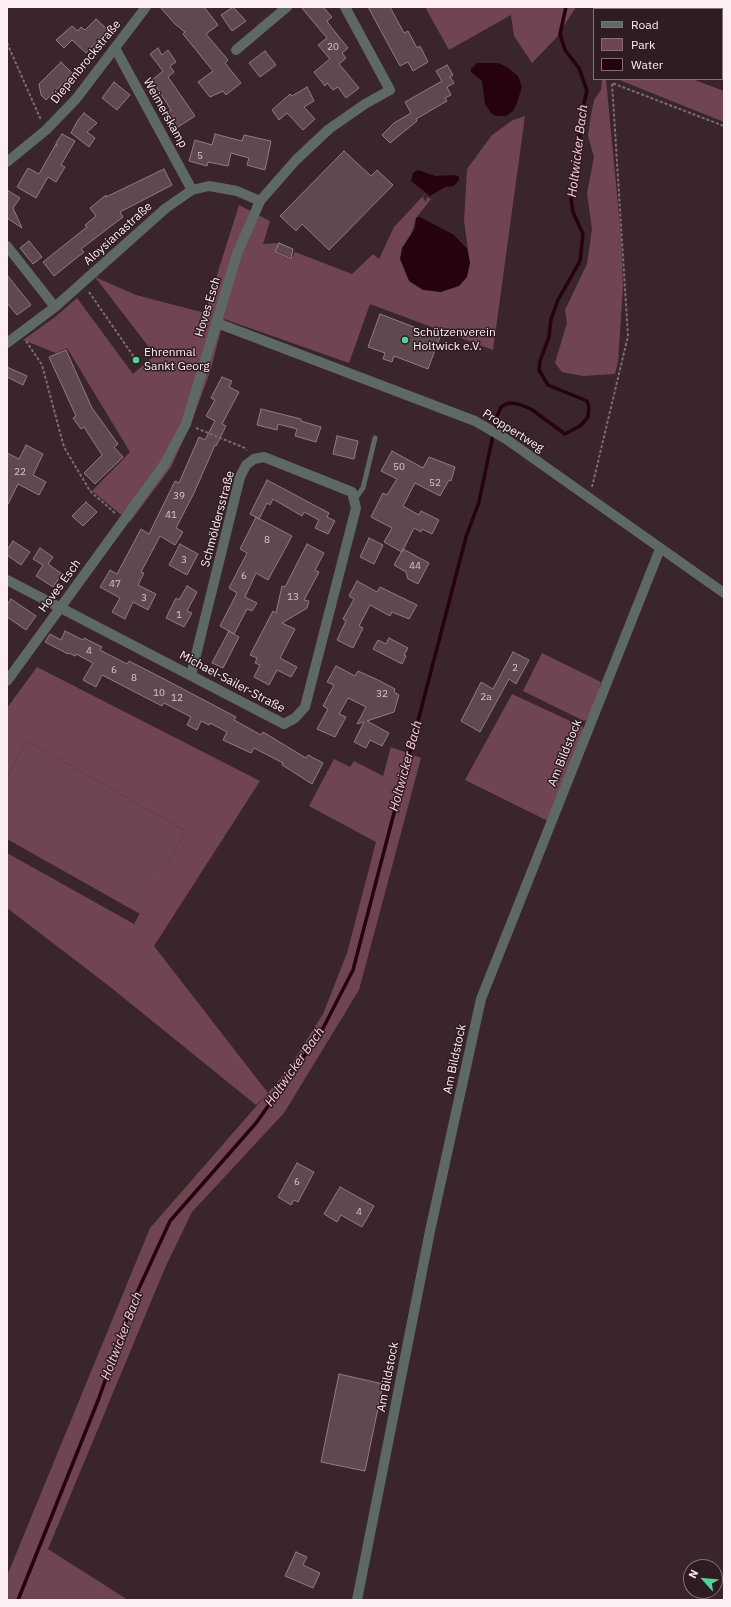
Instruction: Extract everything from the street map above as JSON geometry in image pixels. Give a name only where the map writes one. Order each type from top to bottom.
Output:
[{"type":"street","name":"Diepenbrockstraße","points":[[7,162],[46,130],[76,99],[146,7]]},
{"type":"street","points":[[236,50],[287,7]]},
{"type":"street","name":"Hoves Esch","points":[[7,681],[164,465],[186,424],[237,254],[260,202],[296,160],[328,129],[365,104],[390,90],[345,7]]},
{"type":"street","name":"Weimerskamp","points":[[115,48],[192,190]]},
{"type":"street","name":"Aloysianastraße","points":[[7,343],[55,307],[166,208],[192,190],[209,186],[237,191],[260,202]]},
{"type":"street","points":[[7,246],[55,307]]},
{"type":"street","name":"Proppertweg","points":[[217,322],[475,421],[506,439],[724,593]]},
{"type":"street","points":[[254,459],[264,457],[344,488],[352,492],[355,499]]},
{"type":"street","name":"Schmöldersstraße","points":[[192,676],[240,477],[246,465],[254,459]]},
{"type":"street","name":"Michael-Sailer-Straße","points":[[7,580],[284,724],[295,718],[304,707],[356,508],[355,499]]},
{"type":"street","name":"Am Bildstock","points":[[357,1600],[429,1239],[481,999],[660,549]]},
{"type":"lane","points":[[355,499],[363,488],[375,438]]},
{"type":"path","points":[[7,43],[46,130]]},
{"type":"path","points":[[589,498],[628,336],[612,83],[724,126]]},
{"type":"path","points":[[82,283],[136,360]]},
{"type":"path","points":[[21,333],[42,364],[64,448],[90,491],[124,522]]},
{"type":"path","points":[[186,424],[245,448],[254,459]]},
{"type":"green space","points":[[542,653],[601,682],[591,718],[584,721],[523,691]]},
{"type":"green space","points":[[512,694],[583,727],[585,734],[550,822],[465,780]]},
{"type":"green space","points":[[27,741],[186,831],[140,914],[7,839],[7,777]]},
{"type":"green space","points":[[391,747],[421,758],[359,990],[284,1113],[192,1212],[165,1268],[48,1549],[128,1600],[7,1600],[7,1576],[150,1228],[287,1071],[323,1014],[347,953],[376,842],[309,806],[334,759],[350,767],[354,761],[383,776]]},
{"type":"shaded area","points":[[425,7],[576,7],[556,38],[532,63],[514,36],[511,15],[449,50]]},
{"type":"shaded area","points":[[602,80],[606,80],[621,237],[623,287],[618,362],[615,374],[583,376],[562,372],[555,363],[567,323],[565,310],[587,264],[592,229],[587,193],[594,157],[588,136],[594,100],[601,90]]},
{"type":"shaded area","points":[[619,80],[695,80],[724,91],[724,122]]},
{"type":"shaded area","points":[[525,116],[493,350],[370,304],[349,363],[224,319],[210,372],[192,421],[171,467],[130,522],[92,491],[130,452],[67,348],[56,353],[23,340],[55,317],[77,298],[133,374],[155,355],[95,277],[136,295],[205,313],[239,205],[270,221],[263,244],[279,243],[275,253],[291,260],[295,252],[352,274],[373,254],[379,259],[394,227],[424,195],[423,198],[426,202],[427,197],[431,199],[416,218],[411,235],[470,263],[464,221],[467,169],[492,135],[513,120]]},
{"type":"shaded area","points":[[37,667],[260,781],[154,946],[268,1093],[256,1105],[109,986],[7,908],[7,853],[134,924],[186,831],[27,741],[7,777],[7,708]]},
{"type":"water","points":[[477,63],[498,63],[507,67],[518,76],[522,87],[513,111],[506,116],[496,116],[491,113],[485,104],[482,81],[471,72],[471,69]]},
{"type":"water","points":[[418,170],[435,176],[456,175],[459,177],[459,180],[454,186],[445,187],[430,196],[411,181],[413,173]]},
{"type":"water","points":[[420,217],[454,235],[467,249],[470,263],[467,277],[459,286],[441,292],[423,290],[409,281],[400,259],[402,248],[415,228],[416,218]]},
{"type":"building","points":[[160,7],[204,7],[218,25],[206,34],[228,60],[225,63],[241,83],[226,95],[223,91],[210,97],[198,82],[213,71],[183,34],[185,32],[175,24]]},
{"type":"building","points":[[233,7],[246,21],[232,31],[221,15]]},
{"type":"building","points":[[301,7],[323,7],[332,17],[327,21],[348,48],[342,53],[346,58],[339,64],[359,88],[346,98],[338,87],[333,90],[327,83],[325,86],[314,72],[330,59],[318,45],[327,38]]},
{"type":"building","points":[[368,7],[390,7],[404,33],[408,31],[417,48],[420,46],[428,62],[413,71],[408,62],[400,66]]},
{"type":"building","points":[[96,19],[108,30],[86,53],[72,40],[64,48],[56,40],[72,26],[78,31],[81,27],[85,30]]},
{"type":"building","points":[[158,48],[162,55],[168,50],[176,62],[170,66],[174,72],[168,77],[195,116],[175,129],[165,114],[171,110],[152,80],[163,71],[150,54]]},
{"type":"building","points":[[265,51],[276,65],[260,77],[249,63]]},
{"type":"building","points":[[61,62],[73,74],[46,100],[41,95],[39,84]]},
{"type":"building","points":[[447,65],[453,75],[450,77],[454,83],[447,87],[451,95],[445,98],[447,101],[416,119],[417,121],[390,143],[382,135],[394,123],[411,113],[405,102],[442,81],[436,71]]},
{"type":"building","points":[[114,82],[130,95],[117,110],[102,98]]},
{"type":"building","points":[[307,87],[314,101],[304,107],[315,119],[303,130],[287,113],[279,120],[272,110],[290,94],[292,96]]},
{"type":"building","points":[[84,113],[97,123],[87,132],[95,138],[89,147],[71,133],[78,120]]},
{"type":"building","points":[[62,134],[75,141],[61,165],[65,167],[56,182],[48,177],[36,198],[17,187],[28,168],[39,174],[56,144],[57,146],[56,143]]},
{"type":"building","points":[[215,134],[242,141],[244,135],[271,141],[265,170],[247,165],[249,158],[231,153],[228,166],[208,162],[207,166],[189,161],[195,140],[212,145]]},
{"type":"building","points":[[344,151],[371,176],[377,170],[393,185],[329,250],[302,224],[296,231],[280,216]]},
{"type":"building","points":[[164,169],[172,185],[120,212],[123,217],[81,249],[84,252],[54,276],[43,262],[87,227],[85,225],[96,216],[90,208],[106,195],[106,197]]},
{"type":"building","points":[[7,190],[20,198],[13,208],[22,228],[7,218]]},
{"type":"building","points":[[29,241],[42,257],[33,264],[20,248]]},
{"type":"building","points":[[279,243],[293,249],[291,259],[275,252]]},
{"type":"building","points":[[7,275],[31,305],[17,315],[7,303]]},
{"type":"building","name":"Schützenverein Holtwick e.V.","points":[[380,314],[440,337],[428,369],[394,356],[392,362],[383,359],[385,353],[368,347]]},
{"type":"building","points":[[66,350],[92,408],[118,444],[114,447],[123,457],[95,484],[84,473],[102,455],[84,427],[81,429],[73,418],[76,416],[49,357]]},
{"type":"building","points":[[7,367],[27,376],[23,385],[7,377]]},
{"type":"building","points":[[222,377],[232,381],[229,387],[239,392],[222,424],[226,426],[216,446],[215,445],[194,493],[176,528],[183,532],[175,545],[160,536],[141,572],[144,573],[138,585],[156,594],[148,610],[133,602],[125,619],[112,612],[120,598],[100,587],[110,570],[117,574],[141,529],[149,534],[175,481],[179,483],[199,437],[205,440],[215,421],[206,416],[215,400],[211,398]]},
{"type":"building","points":[[261,409],[301,419],[301,421],[321,427],[316,442],[295,436],[297,429],[278,424],[277,430],[257,425]]},
{"type":"building","points":[[337,436],[358,441],[354,459],[333,454]]},
{"type":"building","points":[[26,445],[43,454],[33,475],[46,482],[39,495],[18,484],[7,506],[7,453],[19,459]]},
{"type":"building","points":[[392,451],[423,468],[429,457],[455,467],[451,481],[449,480],[440,496],[415,483],[403,506],[419,515],[421,511],[439,520],[432,534],[422,529],[421,532],[414,528],[402,552],[384,542],[392,528],[371,517],[383,493],[387,495],[397,479],[381,471]]},
{"type":"building","points":[[267,480],[329,513],[327,517],[335,521],[328,534],[315,528],[319,520],[304,512],[302,516],[273,499],[270,505],[267,503],[259,519],[250,514]]},
{"type":"building","points":[[86,502],[97,512],[83,526],[72,516]]},
{"type":"building","points":[[256,517],[292,536],[268,580],[256,573],[245,597],[257,603],[252,611],[247,609],[234,634],[220,626],[237,593],[229,588],[247,553],[240,549]]},
{"type":"building","points":[[369,538],[383,545],[374,564],[360,557]]},
{"type":"building","points":[[13,541],[30,552],[21,565],[7,555],[7,550]]},
{"type":"building","points":[[180,544],[198,554],[187,575],[169,565]]},
{"type":"building","points":[[307,544],[324,553],[315,570],[319,572],[304,600],[309,601],[307,608],[282,623],[295,629],[280,658],[297,667],[291,677],[277,670],[269,685],[254,677],[260,665],[255,663],[257,658],[250,655],[273,611],[276,613],[282,586],[285,587]]},
{"type":"building","points":[[40,548],[53,557],[48,564],[62,574],[53,587],[36,576],[43,565],[33,559]]},
{"type":"building","points":[[403,549],[429,563],[418,584],[408,579],[406,572],[394,565]]},
{"type":"building","points":[[357,581],[377,592],[380,587],[417,605],[409,619],[392,612],[390,616],[370,605],[359,626],[363,628],[353,648],[337,640],[346,621],[343,619],[354,599],[349,596]]},
{"type":"building","points":[[187,586],[197,592],[187,611],[192,613],[184,627],[166,618],[176,598],[179,600]]},
{"type":"building","points":[[11,599],[36,616],[26,630],[7,617],[7,605]]},
{"type":"building","points":[[65,631],[102,647],[100,650],[127,664],[129,661],[236,717],[234,720],[261,735],[263,732],[306,758],[308,755],[323,763],[312,784],[282,765],[283,763],[254,748],[251,753],[223,740],[227,732],[210,723],[209,725],[201,721],[197,730],[187,725],[191,717],[164,703],[162,706],[102,675],[96,687],[83,680],[93,663],[76,654],[75,656],[69,653],[68,654],[45,642],[50,634],[61,640]]},
{"type":"building","points":[[229,631],[239,637],[223,668],[212,663]]},
{"type":"building","points":[[389,638],[408,648],[404,655],[406,656],[402,664],[373,649],[378,640],[386,644]]},
{"type":"building","points":[[513,652],[529,660],[516,684],[509,679],[480,732],[461,721],[481,682],[493,689]]},
{"type":"building","points":[[336,666],[355,676],[358,671],[378,680],[395,689],[394,692],[399,695],[394,712],[367,721],[389,733],[382,746],[370,740],[366,748],[354,742],[364,722],[357,724],[366,707],[348,698],[339,714],[346,717],[335,737],[317,729],[328,709],[323,706],[334,685],[327,682]]},
{"type":"building","points":[[297,1163],[314,1172],[298,1202],[294,1200],[291,1205],[278,1197]]},
{"type":"building","points":[[340,1187],[374,1206],[362,1227],[341,1215],[337,1222],[324,1214]]},
{"type":"building","points":[[339,1374],[383,1384],[365,1471],[321,1462]]},
{"type":"building","points":[[296,1552],[307,1557],[303,1565],[320,1573],[313,1588],[285,1576]]},
{"type":"waterway","name":"Holtwicker Bach","points":[[18,1600],[99,1398],[134,1299],[170,1221],[256,1123],[320,1034],[353,970],[466,537],[479,502],[497,416],[501,407],[512,403],[531,409],[565,434],[580,426],[588,417],[589,407],[587,401],[548,385],[539,370],[540,361],[549,337],[551,319],[558,300],[580,261],[583,234],[573,212],[571,199],[579,156],[581,114],[587,91],[579,68],[565,50],[560,34],[566,7]]},
{"type":"place","name":"Schützenverein Holtwick e.V.","points":[[405,340]]},
{"type":"place","name":"Ehrenmal Sankt Georg","points":[[136,360]]}]
